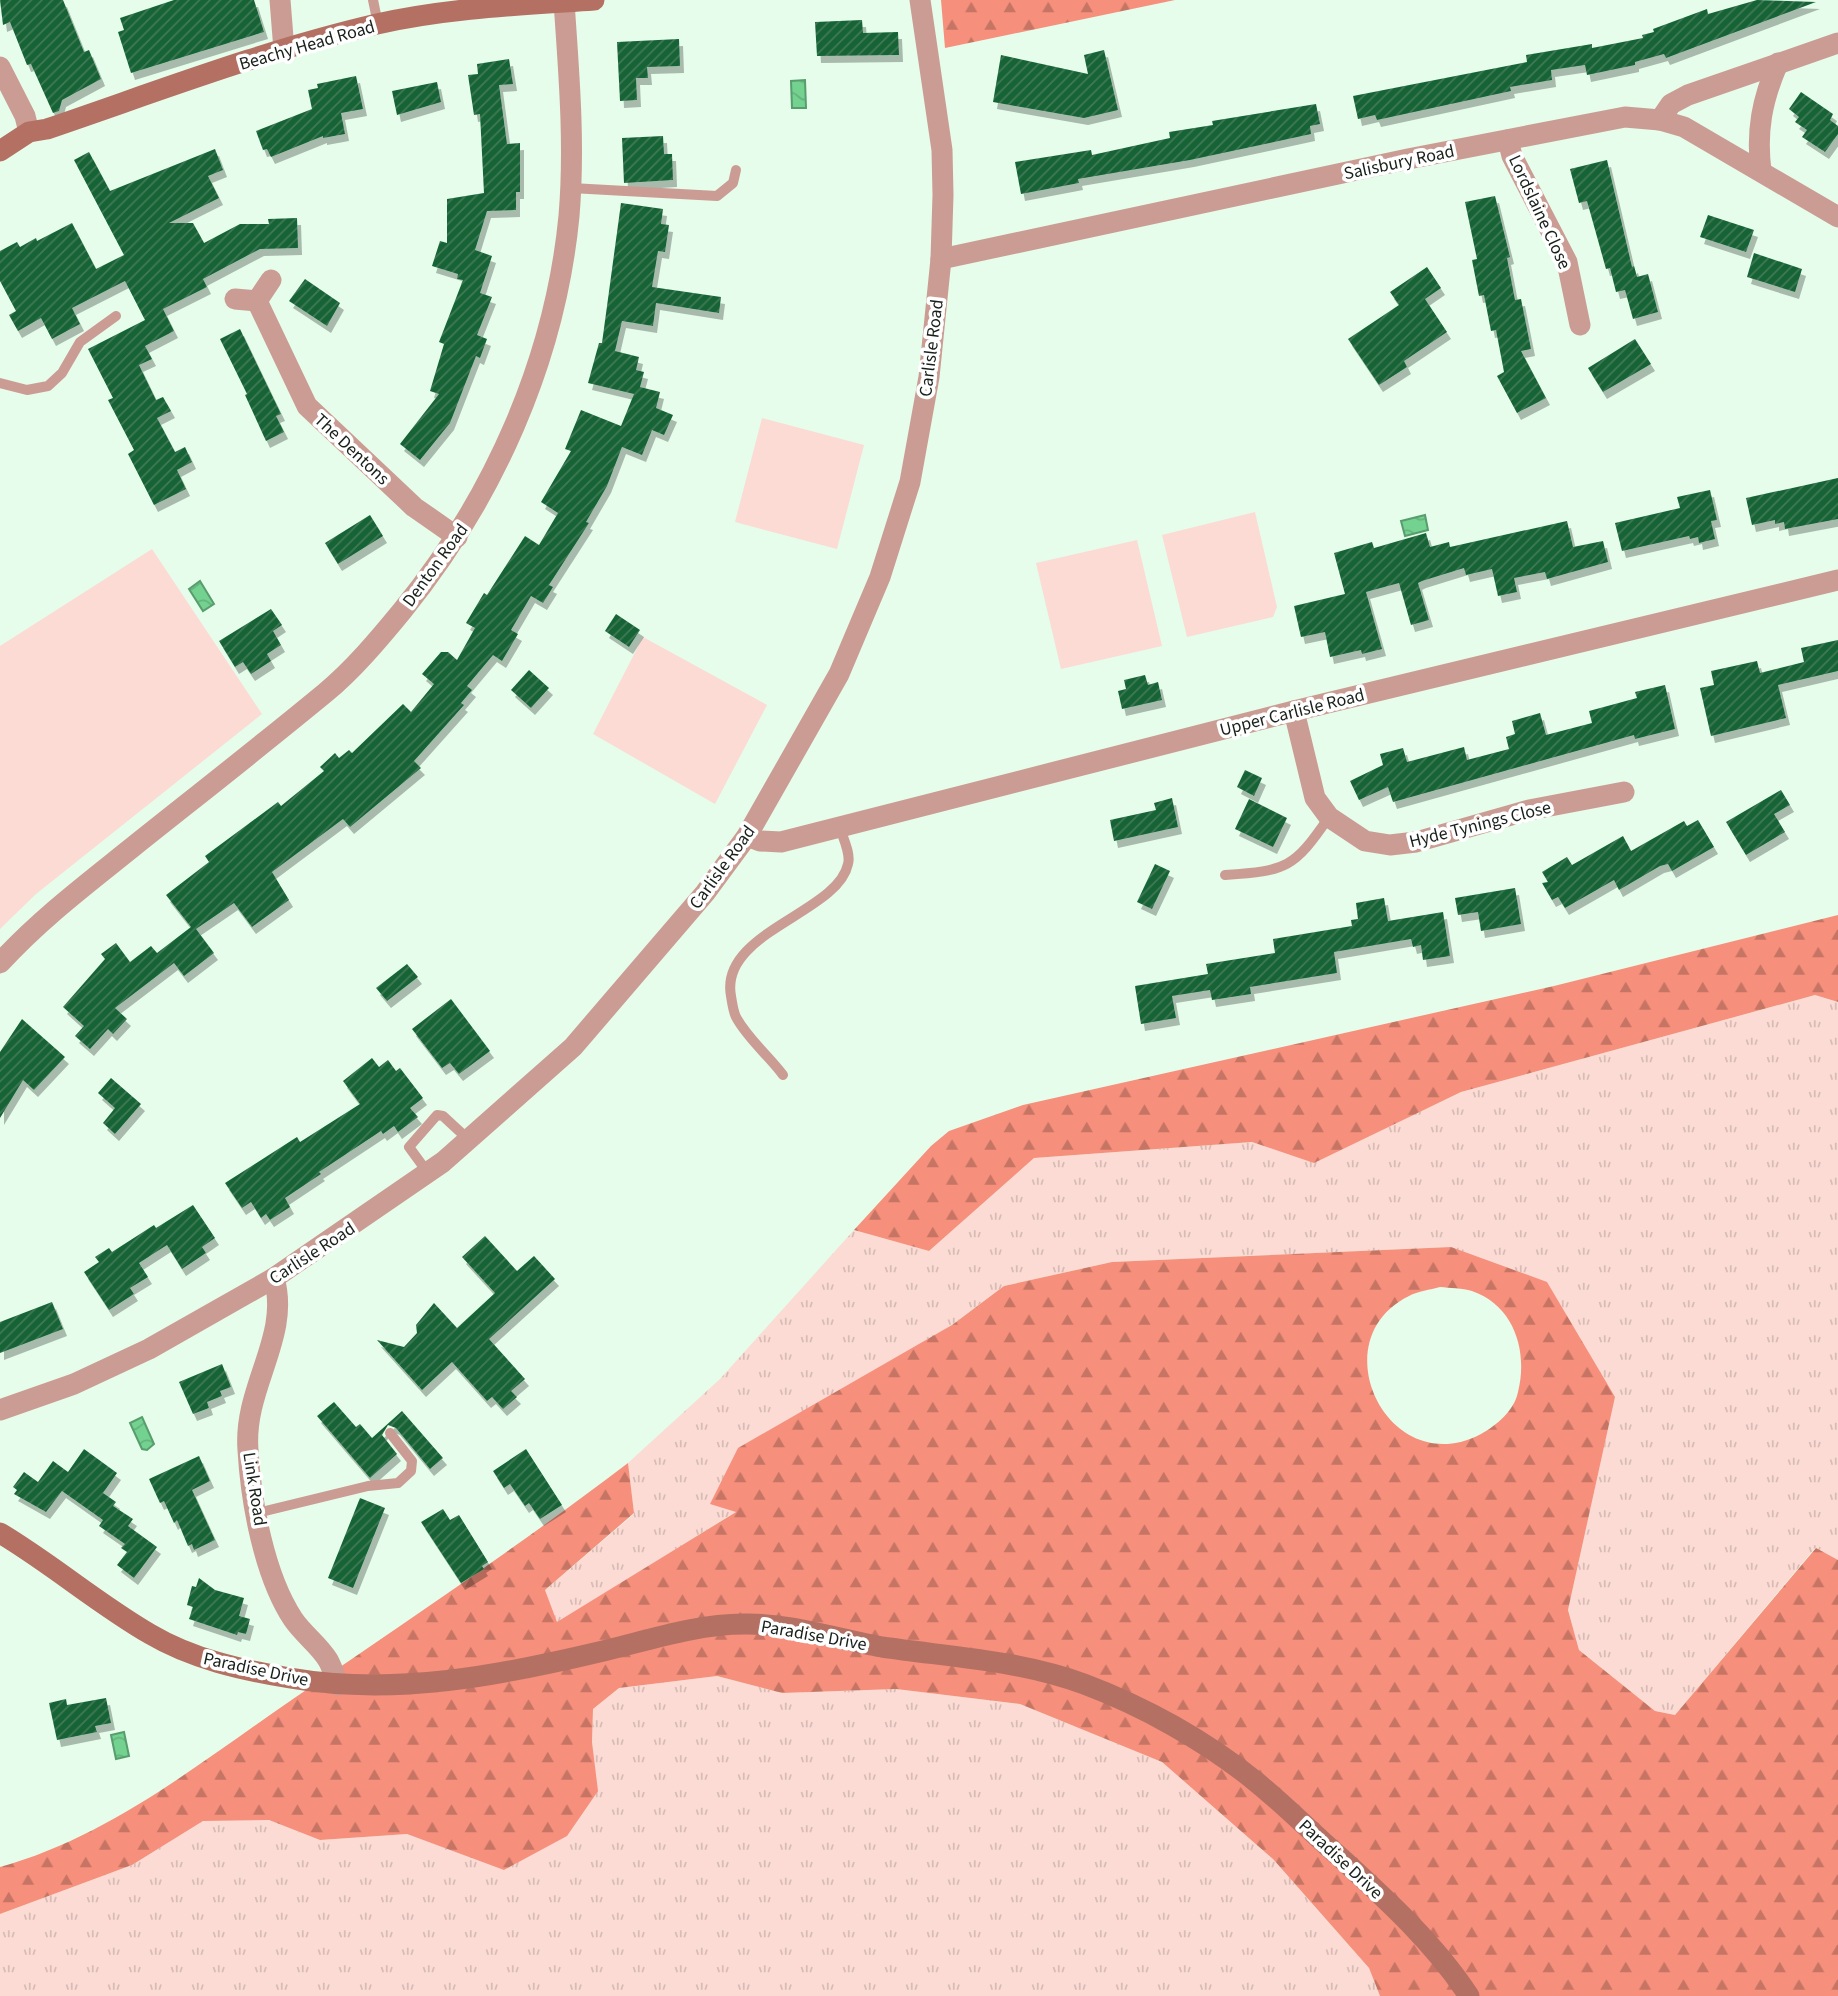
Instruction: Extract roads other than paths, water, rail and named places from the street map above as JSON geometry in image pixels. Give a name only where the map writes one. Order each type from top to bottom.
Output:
[{"type":"street","points":[[280,0],[284,50]]},
{"type":"street","name":"Beachy Head Road","points":[[29,131],[47,129],[284,50],[377,24],[440,14],[594,0]]},
{"type":"street","name":"Carlisle Road","points":[[0,1410],[74,1384],[149,1349],[274,1278],[428,1173],[470,1141],[573,1047],[705,893],[747,836],[839,674],[880,577],[910,482],[929,377],[941,259],[942,150],[920,0]]},
{"type":"street","name":"Denton Road","points":[[0,963],[64,902],[328,691],[381,636],[457,537],[508,446],[528,390],[560,271],[571,188],[572,108],[564,1]]},
{"type":"street","points":[[1660,120],[1671,104],[1688,95],[1838,43]]},
{"type":"street","points":[[1761,171],[1759,121],[1765,93],[1778,63]]},
{"type":"street","points":[[0,67],[25,116],[29,131],[0,151]]},
{"type":"street","name":"Salisbury Road","points":[[941,259],[1625,117],[1660,120],[1706,138],[1838,217]]},
{"type":"street","name":"Lordslaine Close","points":[[1508,140],[1512,156],[1567,262],[1580,325]]},
{"type":"street","points":[[235,299],[257,301],[271,280]]},
{"type":"street","name":"The Dentons","points":[[257,301],[307,406],[414,507],[457,537]]},
{"type":"street","name":"Upper Carlisle Road","points":[[747,836],[760,841],[781,842],[1294,711],[1838,580]]},
{"type":"street","name":"Hyde Tynings Close","points":[[1294,711],[1315,798],[1329,817],[1365,841],[1390,845],[1416,842],[1530,810],[1625,792]]},
{"type":"street","name":"Link Road","points":[[274,1278],[280,1307],[249,1408],[247,1448],[257,1513],[271,1574],[282,1600],[294,1620],[328,1660],[338,1685]]},
{"type":"street","name":"Paradise Drive","points":[[0,1532],[150,1635],[188,1653],[225,1665],[338,1685],[412,1685],[471,1678],[545,1665],[698,1629],[745,1624],[797,1629],[883,1647],[943,1653],[1030,1669],[1083,1684],[1138,1708],[1200,1743],[1254,1780],[1439,1953],[1469,1996]]},
{"type":"lane","points":[[373,0],[377,24]]},
{"type":"lane","points":[[571,188],[717,196],[733,183],[736,170]]},
{"type":"lane","points":[[0,383],[27,390],[48,386],[62,373],[80,342],[116,316]]},
{"type":"lane","points":[[1225,875],[1266,873],[1288,866],[1308,847],[1329,817]]},
{"type":"lane","points":[[783,1075],[735,1016],[729,987],[734,966],[753,943],[809,906],[843,878],[849,861],[840,828]]},
{"type":"lane","points":[[428,1173],[409,1147],[437,1115],[443,1116],[470,1141]]},
{"type":"lane","points":[[257,1513],[368,1486],[398,1483],[411,1471],[412,1461],[390,1433]]},
{"type":"water","points":[[805,80],[806,108],[792,108],[791,81]]},
{"type":"water","points":[[1425,515],[1428,530],[1405,536],[1401,521]]},
{"type":"water","points":[[200,581],[214,604],[203,611],[189,589]]},
{"type":"water","points":[[142,1417],[154,1444],[147,1450],[142,1449],[130,1423]]},
{"type":"water","points":[[124,1732],[129,1756],[116,1759],[111,1735]]}]
